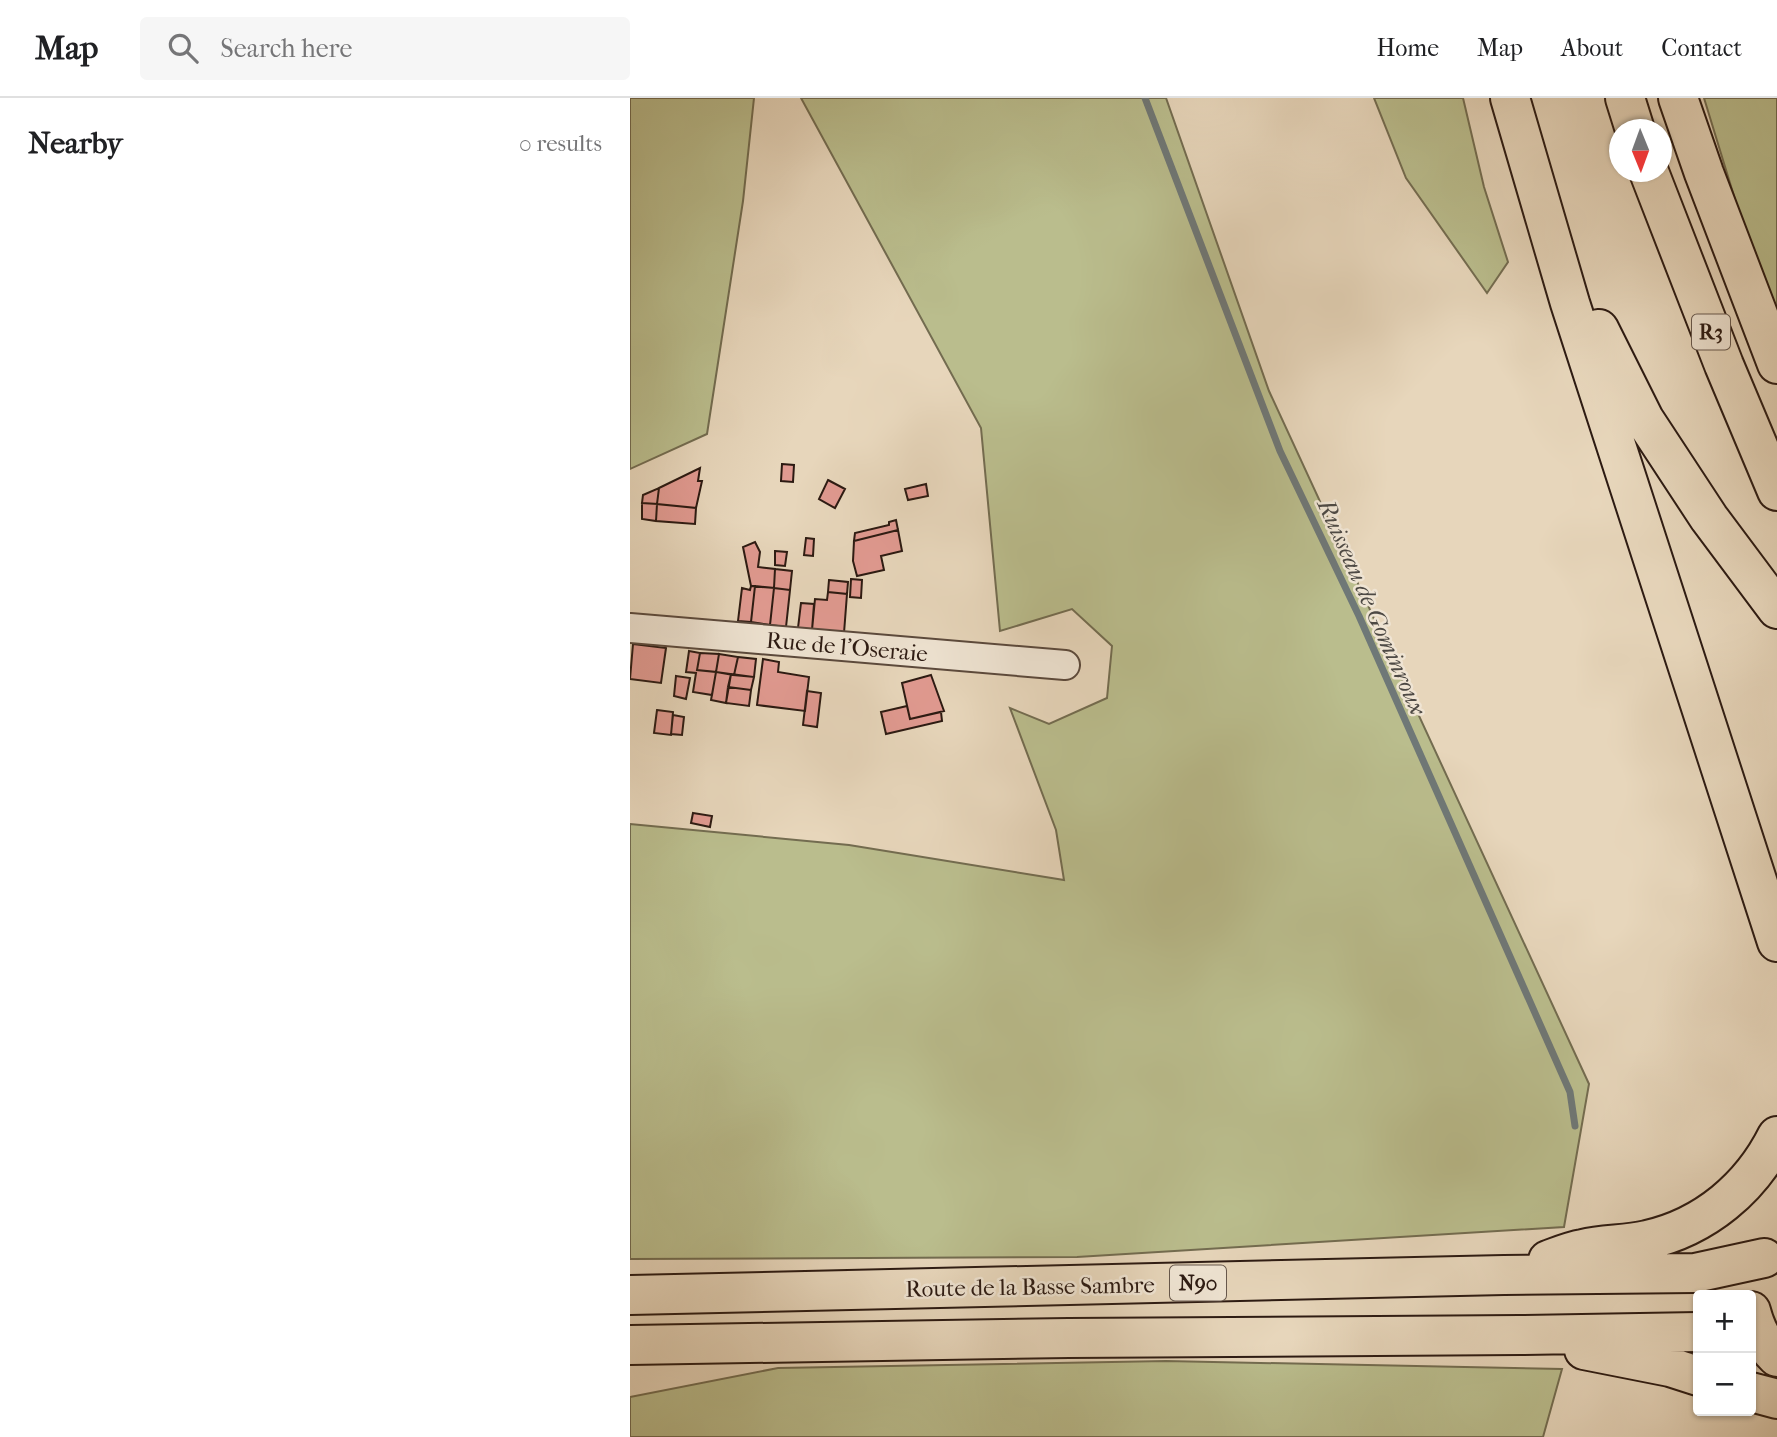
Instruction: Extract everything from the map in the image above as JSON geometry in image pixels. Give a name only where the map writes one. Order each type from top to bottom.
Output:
[{"type":"highway","points":[[1510,98],[1570,303],[1777,942]]},
{"type":"highway","points":[[1625,98],[1632,119]]},
{"type":"highway","name":"R3","points":[[1678,98],[1777,364]]},
{"type":"highway","name":"R3","points":[[1653,182],[1724,365],[1777,491]]},
{"type":"highway","points":[[1548,224],[1644,419],[1709,518],[1777,609]]},
{"type":"highway","points":[[1504,1275],[1582,1249],[1646,1241],[1684,1229],[1730,1198],[1751,1178],[1777,1136]]},
{"type":"highway","points":[[1752,1290],[1755,1275],[1771,1252]]},
{"type":"highway","name":"Route de la Basse Sambre","points":[[630,1296],[1504,1275],[1695,1273],[1771,1252]]},
{"type":"highway","points":[[630,1345],[1693,1332]]},
{"type":"highway","points":[[1520,1335],[1670,1367],[1693,1374]]},
{"type":"highway","points":[[1756,1393],[1777,1399]]},
{"type":"street","name":"Rue de l'Oseraie","points":[[630,628],[1065,665]]},
{"type":"green space","points":[[630,98],[754,98],[743,201],[707,434],[630,469]]},
{"type":"green space","points":[[801,98],[1166,98],[1269,391],[1589,1084],[1564,1227],[1077,1257],[630,1259],[630,824],[849,845],[1064,880],[1056,830],[1010,708],[1049,724],[1107,698],[1112,646],[1072,609],[1000,631],[981,428]]},
{"type":"green space","points":[[1374,98],[1463,98],[1484,187],[1508,262],[1487,293],[1406,178]]},
{"type":"green space","points":[[1704,98],[1777,98],[1777,310],[1752,255]]},
{"type":"green space","points":[[1166,1361],[1562,1369],[1543,1437],[630,1437],[630,1397],[778,1368]]},
{"type":"building","points":[[782,464],[794,465],[793,482],[781,481]]},
{"type":"building","points":[[700,468],[698,481],[702,481],[696,508],[657,504],[659,488]]},
{"type":"building","points":[[828,480],[845,489],[835,508],[819,499]]},
{"type":"building","points":[[926,484],[928,496],[908,500],[905,489]]},
{"type":"building","points":[[659,488],[657,504],[642,503],[643,495]]},
{"type":"building","points":[[642,503],[657,504],[656,521],[642,519]]},
{"type":"building","points":[[657,504],[696,508],[695,524],[656,521]]},
{"type":"building","points":[[896,520],[898,530],[854,541],[855,533],[889,525],[889,522]]},
{"type":"building","points":[[898,530],[902,551],[881,556],[884,570],[857,576],[853,561],[854,541]]},
{"type":"building","points":[[806,538],[814,539],[813,556],[804,555]]},
{"type":"building","points":[[755,542],[760,552],[758,567],[775,569],[774,588],[751,586],[743,547]]},
{"type":"building","points":[[775,551],[787,552],[785,566],[775,565]]},
{"type":"building","points":[[775,569],[792,571],[790,590],[774,588]]},
{"type":"building","points":[[851,579],[862,580],[861,598],[850,597]]},
{"type":"building","points":[[829,580],[848,582],[847,594],[828,592]]},
{"type":"building","points":[[751,586],[755,586],[751,622],[738,621],[742,588],[750,590]]},
{"type":"building","points":[[755,586],[774,588],[770,625],[751,622]]},
{"type":"building","points":[[774,588],[790,590],[786,627],[770,625]]},
{"type":"building","points":[[828,592],[847,594],[844,633],[812,630],[815,599],[827,600]]},
{"type":"building","points":[[801,603],[814,604],[812,630],[798,628]]},
{"type":"building","points":[[633,644],[666,648],[661,683],[630,679]]},
{"type":"building","points":[[689,651],[700,653],[697,670],[716,672],[712,695],[693,692],[696,673],[686,672]]},
{"type":"building","points":[[700,653],[719,654],[716,672],[697,670]]},
{"type":"building","points":[[719,654],[738,657],[734,675],[716,672]]},
{"type":"building","points":[[738,657],[756,659],[754,677],[734,675]]},
{"type":"building","points":[[763,659],[779,662],[778,672],[809,677],[805,711],[757,705]]},
{"type":"building","points":[[716,672],[731,674],[726,703],[711,700]]},
{"type":"building","points":[[731,674],[754,677],[751,690],[728,687]]},
{"type":"building","points":[[931,675],[944,711],[910,719],[902,683]]},
{"type":"building","points":[[676,676],[690,678],[686,699],[674,696]]},
{"type":"building","points":[[728,687],[751,690],[749,706],[726,703]]},
{"type":"building","points":[[807,691],[821,693],[817,727],[803,725]]},
{"type":"building","points":[[907,706],[910,719],[941,712],[942,721],[886,734],[881,712]]},
{"type":"building","points":[[657,710],[673,712],[671,735],[654,733]]},
{"type":"building","points":[[673,715],[684,717],[682,735],[671,734]]},
{"type":"building","points":[[693,813],[712,816],[710,827],[691,823]]},
{"type":"waterway","name":"Ruisseau de Gominroux","points":[[1145,98],[1280,451],[1359,616],[1570,1092],[1575,1126]]}]
